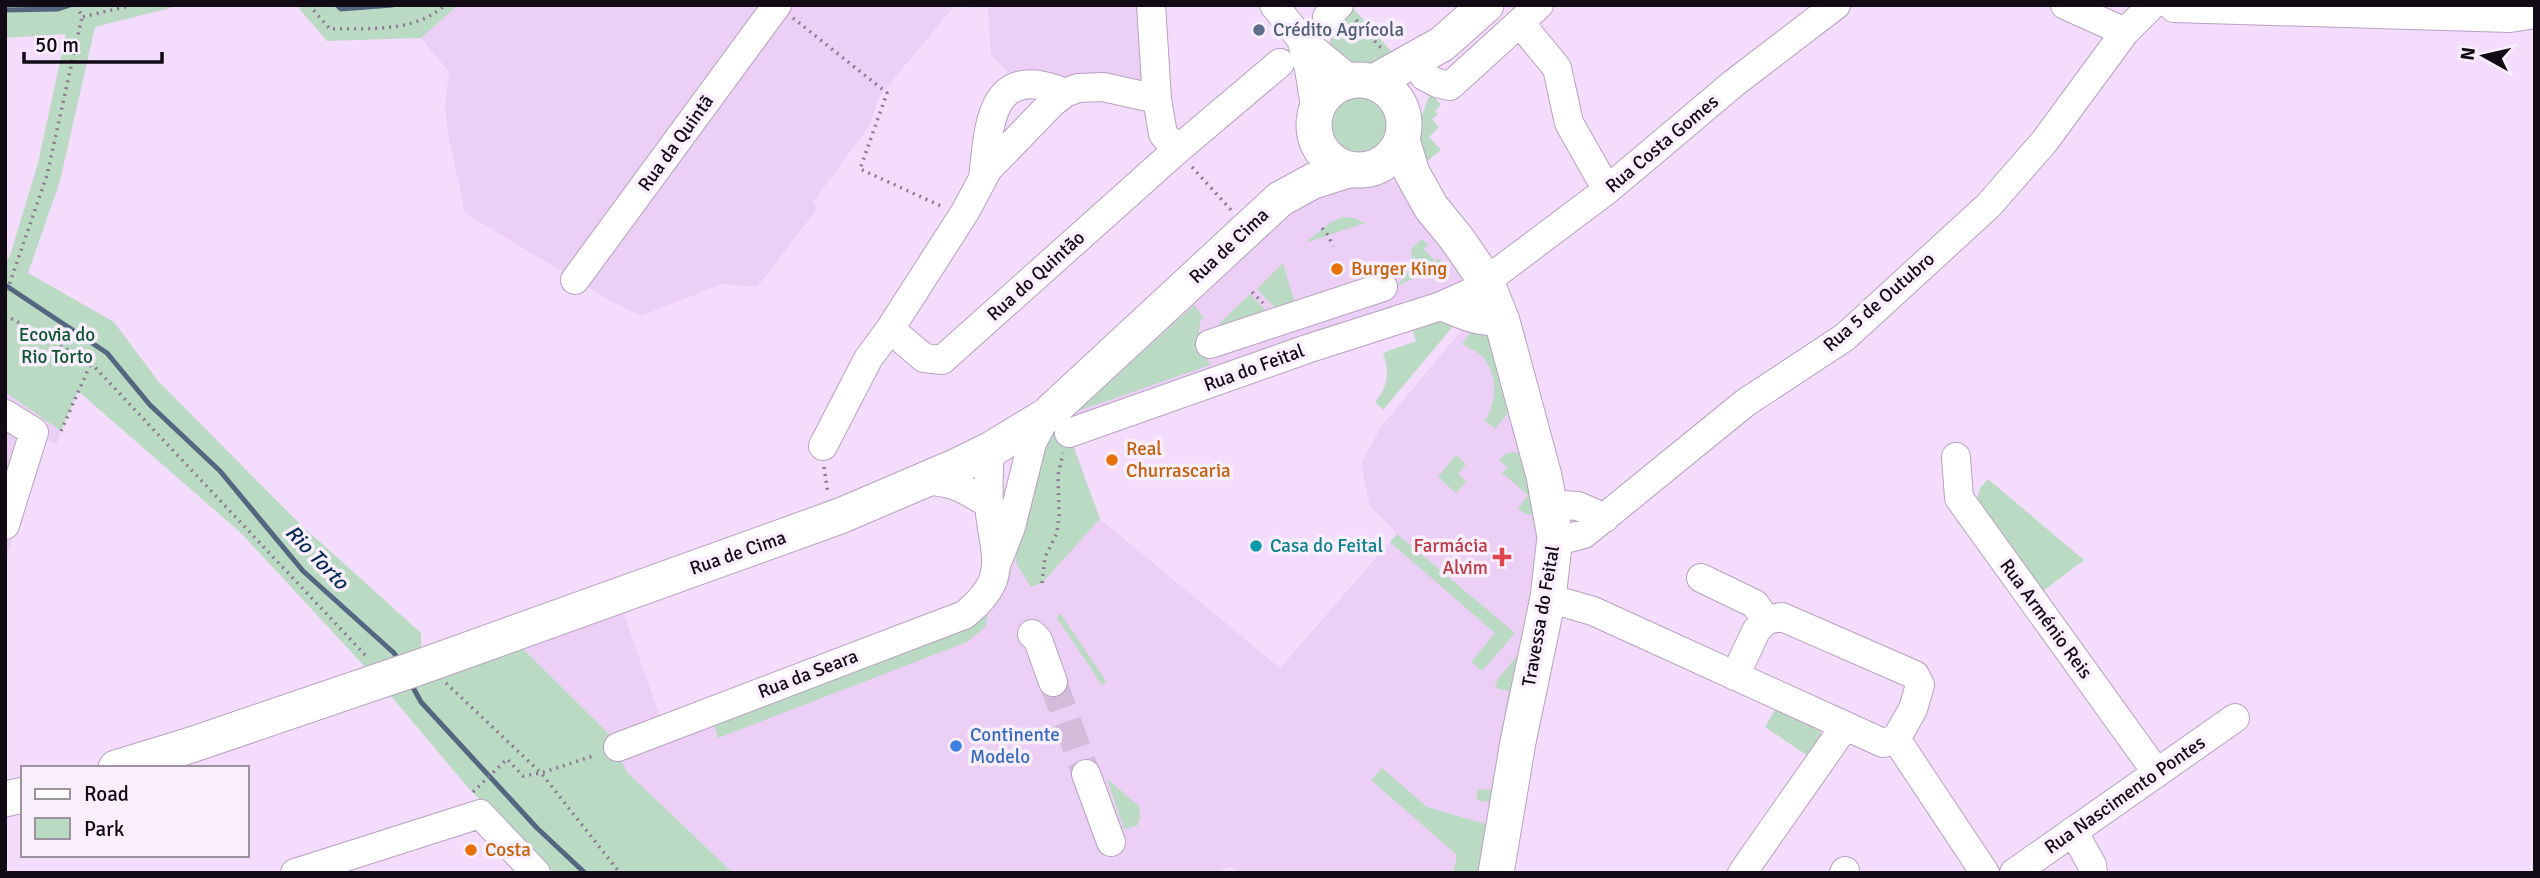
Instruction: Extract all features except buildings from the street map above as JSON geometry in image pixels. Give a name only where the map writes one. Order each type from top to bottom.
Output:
[{"type":"main road","points":[[1359,171],[1390,158],[1424,76],[1443,44],[1486,5]]},
{"type":"main road","points":[[1431,207],[1397,184],[1359,171],[1322,152],[1315,142],[1315,119],[1322,97],[1331,88],[1443,44]]},
{"type":"main road","points":[[1371,72],[1396,99],[1412,173],[1431,207]]},
{"type":"main road","name":"Rua de Cima","points":[[123,766],[191,746],[374,670],[430,673],[840,516],[926,481],[990,450],[1057,425],[1280,199],[1299,167],[1315,119]]},
{"type":"main road","name":"Rua de Cima","points":[[1280,199],[1313,181],[1359,171]]},
{"type":"main road","name":"Travessa do Feital","points":[[1431,207],[1486,281],[1502,321],[1527,408],[1552,521],[1548,598],[1518,742],[1496,873]]},
{"type":"street","name":"Rua da Quintã","points":[[575,280],[777,5]]},
{"type":"street","points":[[1150,5],[1157,99],[1163,134],[1177,150]]},
{"type":"street","points":[[1274,5],[1301,39],[1309,69],[1315,119]]},
{"type":"street","name":"Rua Costa Gomes","points":[[1486,281],[1607,190],[1734,83],[1836,5]]},
{"type":"street","points":[[2065,5],[2125,32]]},
{"type":"street","name":"Rua 5 de Outubro","points":[[1552,521],[1569,538],[1584,534],[1745,403],[1845,337],[1989,205],[2044,142],[2125,32],[2152,5]]},
{"type":"street","points":[[2171,5],[2174,8],[2510,18],[2535,14]]},
{"type":"street","points":[[1424,76],[1450,86],[1530,14],[1558,68],[1569,123],[1607,190]]},
{"type":"street","points":[[1301,39],[1371,72]]},
{"type":"street","name":"Rua do Quintão","points":[[890,329],[924,358],[942,360],[1177,150],[1280,63]]},
{"type":"street","points":[[983,178],[988,130],[1000,96],[1021,85],[1047,85],[1065,93]]},
{"type":"street","points":[[823,446],[868,359],[962,216],[988,169],[1065,93],[1078,88],[1104,87],[1157,99]]},
{"type":"street","name":"Rua do Feital","points":[[1057,425],[1441,306],[1470,293],[1486,281]]},
{"type":"street","points":[[1210,344],[1383,287]]},
{"type":"street","points":[[1441,306],[1471,319],[1502,321]]},
{"type":"street","points":[[5,414],[48,432],[5,525]]},
{"type":"street","points":[[998,561],[1011,527],[1032,443],[1057,425]]},
{"type":"street","points":[[990,450],[989,504],[998,561]]},
{"type":"street","name":"Rua Arménio Reis","points":[[1956,457],[1959,498],[2157,773]]},
{"type":"street","points":[[926,481],[945,481],[962,487],[989,504]]},
{"type":"street","name":"Rua da Seara","points":[[618,747],[964,615],[981,602],[997,572],[998,561]]},
{"type":"street","points":[[1701,578],[1755,604],[1766,620]]},
{"type":"street","points":[[1548,598],[1593,611],[1735,676],[1883,743],[1896,739],[1913,709],[1920,685],[1915,674],[1782,617],[1766,620],[1756,631],[1735,676]]},
{"type":"street","points":[[1032,634],[1038,640],[1052,682]]},
{"type":"street","name":"Rua Nascimento Pontes","points":[[2014,873],[2235,718]]},
{"type":"street","points":[[1742,873],[1845,726]]},
{"type":"street","points":[[1896,739],[1985,873]]},
{"type":"street","points":[[1086,774],[1111,842]]},
{"type":"street","points":[[295,873],[480,814],[536,873]]},
{"type":"street","points":[[2073,831],[2092,865],[2093,873]]},
{"type":"path","points":[[5,297],[47,175],[81,16],[77,5]]},
{"type":"path","points":[[81,16],[133,5]]},
{"type":"path","points":[[309,5],[330,29],[398,27],[433,16],[445,5]]},
{"type":"path","points":[[777,5],[887,93],[860,169],[962,216]]},
{"type":"path","points":[[1339,12],[1371,72]]},
{"type":"path","points":[[1177,150],[1233,212]]},
{"type":"path","points":[[1322,228],[1333,246]]},
{"type":"path","points":[[5,315],[91,363],[374,670]]},
{"type":"path","points":[[48,432],[91,363]]},
{"type":"path","points":[[1042,583],[1045,557],[1057,533],[1059,516],[1057,425]]},
{"type":"path","points":[[823,446],[830,507]]},
{"type":"path","points":[[430,673],[541,773],[621,873]]},
{"type":"path","points":[[478,798],[471,791],[507,759],[523,776],[541,773],[618,747]]},
{"type":"shaded area","points":[[458,5],[955,5],[879,97],[870,125],[813,202],[817,209],[757,287],[722,284],[641,316],[609,300],[465,213],[445,107],[449,72],[421,38]]},
{"type":"shaded area","points":[[970,5],[1151,5],[1156,82],[1021,85],[991,54],[988,7],[970,8]]},
{"type":"shaded area","points":[[1370,171],[1397,184],[1431,207],[1486,281],[1069,434],[1100,519],[1280,668],[1397,534],[1370,506],[1361,464],[1381,427],[1471,319],[1488,322],[1555,537],[1496,873],[1240,873],[1232,867],[1207,873],[733,873],[627,772],[607,732],[508,634],[617,595],[664,728],[964,615],[1027,456],[1280,199],[1359,172]]},
{"type":"shaded area","points":[[5,392],[61,431],[57,443],[43,439],[5,562]]},
{"type":"green space","name":"Ecovia do Rio Torto","points":[[5,5],[182,5],[95,27],[60,181],[28,273],[114,322],[158,381],[300,524],[421,633],[421,667],[508,634],[607,732],[627,772],[733,873],[555,873],[471,791],[379,682],[241,533],[78,391],[61,431],[5,392],[5,258],[9,259],[38,163],[66,34],[5,38]]},
{"type":"green space","points":[[296,5],[458,5],[421,38],[327,41]]},
{"type":"green space","points":[[1353,8],[1398,59],[1379,64],[1362,64],[1346,59],[1330,45],[1337,24]]},
{"type":"green space","points":[[1431,93],[1441,105],[1435,111],[1438,114],[1432,119],[1439,127],[1429,137],[1441,150],[1421,166],[1420,129]]},
{"type":"green space","points":[[1359,98],[1378,106],[1386,125],[1378,144],[1359,152],[1340,144],[1332,125],[1340,106]]},
{"type":"green space","points":[[1342,217],[1365,223],[1305,243],[1331,222]]},
{"type":"green space","points":[[1422,239],[1428,245],[1424,249],[1435,261],[1440,259],[1446,265],[1396,286],[1409,269],[1411,249]]},
{"type":"green space","points":[[1283,263],[1296,307],[1280,313],[1257,289]]},
{"type":"green space","points":[[1250,294],[1272,317],[1219,335],[1220,323]]},
{"type":"green space","points":[[1194,305],[1203,317],[1199,335],[1210,365],[1078,411]]},
{"type":"green space","points":[[1441,320],[1455,324],[1383,410],[1375,402],[1383,391],[1386,379],[1387,367],[1383,353],[1416,341],[1411,325]]},
{"type":"green space","points":[[1476,325],[1490,337],[1512,394],[1507,414],[1495,429],[1485,421],[1494,397],[1491,371],[1482,356],[1462,344]]},
{"type":"green space","points":[[1065,413],[1069,434],[1100,519],[1042,583],[1031,587],[1016,563],[1017,542],[1037,461]]},
{"type":"green space","points":[[1506,453],[1523,455],[1538,508],[1531,515],[1518,508],[1528,495],[1502,473],[1507,467],[1499,460]]},
{"type":"green space","points":[[1456,455],[1466,464],[1458,474],[1466,482],[1456,493],[1438,477]]},
{"type":"green space","points":[[1988,479],[2084,560],[2043,591],[1977,499],[1980,488]]},
{"type":"green space","points":[[1397,534],[1515,633],[1482,671],[1471,662],[1495,633],[1390,542]]},
{"type":"green space","points":[[988,612],[985,627],[967,642],[718,738],[714,722],[966,625]]},
{"type":"green space","points":[[1060,613],[1106,681],[1102,685],[1057,618]]},
{"type":"green space","points":[[1521,651],[1494,803],[1477,800],[1477,789],[1491,790],[1509,691],[1495,688],[1498,679]]},
{"type":"green space","points":[[1775,710],[1820,731],[1823,739],[1811,758],[1765,727]]},
{"type":"green space","points":[[1382,768],[1427,807],[1489,825],[1478,873],[1453,873],[1457,855],[1371,780]]},
{"type":"green space","points":[[1107,779],[1139,806],[1137,826],[1124,829]]},
{"type":"waterway","points":[[5,10],[58,9],[70,5]]},
{"type":"waterway","points":[[337,5],[341,9],[392,5]]},
{"type":"waterway","name":"Rio Torto","points":[[5,285],[107,353],[150,405],[220,471],[303,571],[394,653],[399,661]]},
{"type":"waterway","name":"Rio Torto","points":[[410,682],[421,702],[537,828],[585,873]]},
{"type":"tunnel","points":[[1053,682],[1086,774]]},
{"type":"place","name":"Crédito Agrícola","points":[[1259,30]]},
{"type":"place","name":"Burger King","points":[[1337,269]]},
{"type":"place","name":"Real Churrascaria","points":[[1112,460]]},
{"type":"place","name":"Casa do Feital","points":[[1256,546]]},
{"type":"place","name":"Farmácia Alvim","points":[[1502,557]]},
{"type":"place","name":"Continente Modelo","points":[[956,746]]},
{"type":"place","name":"Costa","points":[[471,850]]}]
